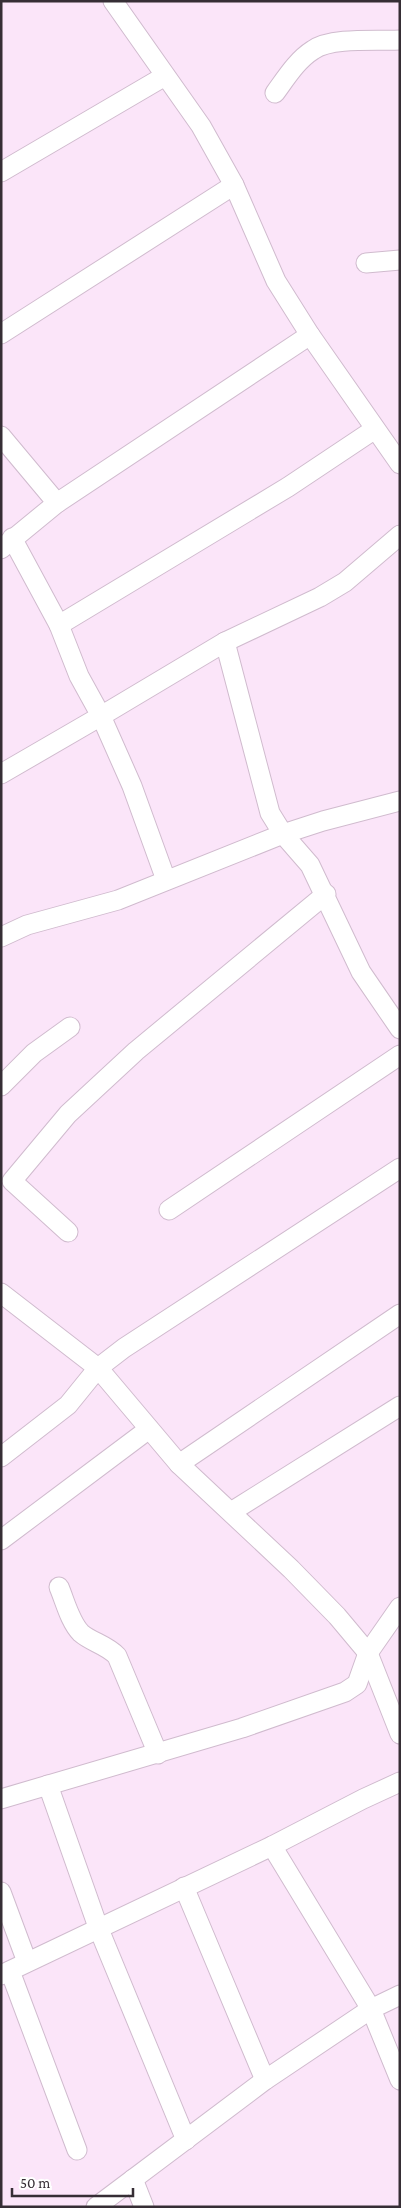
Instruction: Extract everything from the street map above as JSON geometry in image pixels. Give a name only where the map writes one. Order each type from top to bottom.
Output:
[{"type":"street","points":[[113,1],[201,126],[234,185],[276,280],[310,335],[400,464]]},
{"type":"street","points":[[275,93],[297,63],[314,48],[336,42],[400,40]]},
{"type":"street","points":[[1,172],[164,76]]},
{"type":"street","points":[[1,334],[234,185]]},
{"type":"street","points":[[366,263],[400,260]]},
{"type":"street","points":[[166,880],[132,786],[101,716],[79,676],[59,625],[6,544],[57,503],[310,335]]},
{"type":"street","points":[[59,625],[288,487],[375,429]]},
{"type":"street","points":[[1,436],[57,503]]},
{"type":"street","points":[[1,774],[225,642],[320,597],[345,582],[400,535]]},
{"type":"street","points":[[225,642],[265,801],[283,834],[310,865],[326,894],[341,933],[361,972],[400,1029]]},
{"type":"street","points":[[1,937],[27,925],[118,900],[283,834],[323,821],[400,801]]},
{"type":"street","points":[[68,1232],[7,1176],[68,1114],[136,1050],[326,894]]},
{"type":"street","points":[[1,1086],[34,1053],[70,1027]]},
{"type":"street","points":[[169,1210],[400,1054]]},
{"type":"street","points":[[1,1456],[68,1405],[98,1368],[124,1348],[400,1168]]},
{"type":"street","points":[[4,1301],[98,1368],[179,1464],[338,1616],[368,1653],[400,1734]]},
{"type":"street","points":[[179,1464],[400,1314]]},
{"type":"street","points":[[231,1512],[400,1406]]},
{"type":"street","points":[[1,1540],[149,1429]]},
{"type":"street","points":[[59,1587],[76,1627],[82,1634],[111,1650],[117,1656],[158,1754]]},
{"type":"street","points":[[1,1799],[242,1728],[346,1692],[357,1684],[368,1653],[400,1607]]},
{"type":"street","points":[[77,2150],[5,1973],[98,1927],[272,1846],[400,1782]]},
{"type":"street","points":[[48,1785],[98,1927],[186,2140]]},
{"type":"street","points":[[272,1846],[371,2009],[400,2080]]},
{"type":"street","points":[[184,1887],[265,2080]]},
{"type":"street","points":[[1,1892],[27,1962]]},
{"type":"street","points":[[96,2207],[265,2080],[371,2009],[400,1995]]},
{"type":"street","points":[[133,2179],[144,2207]]}]
